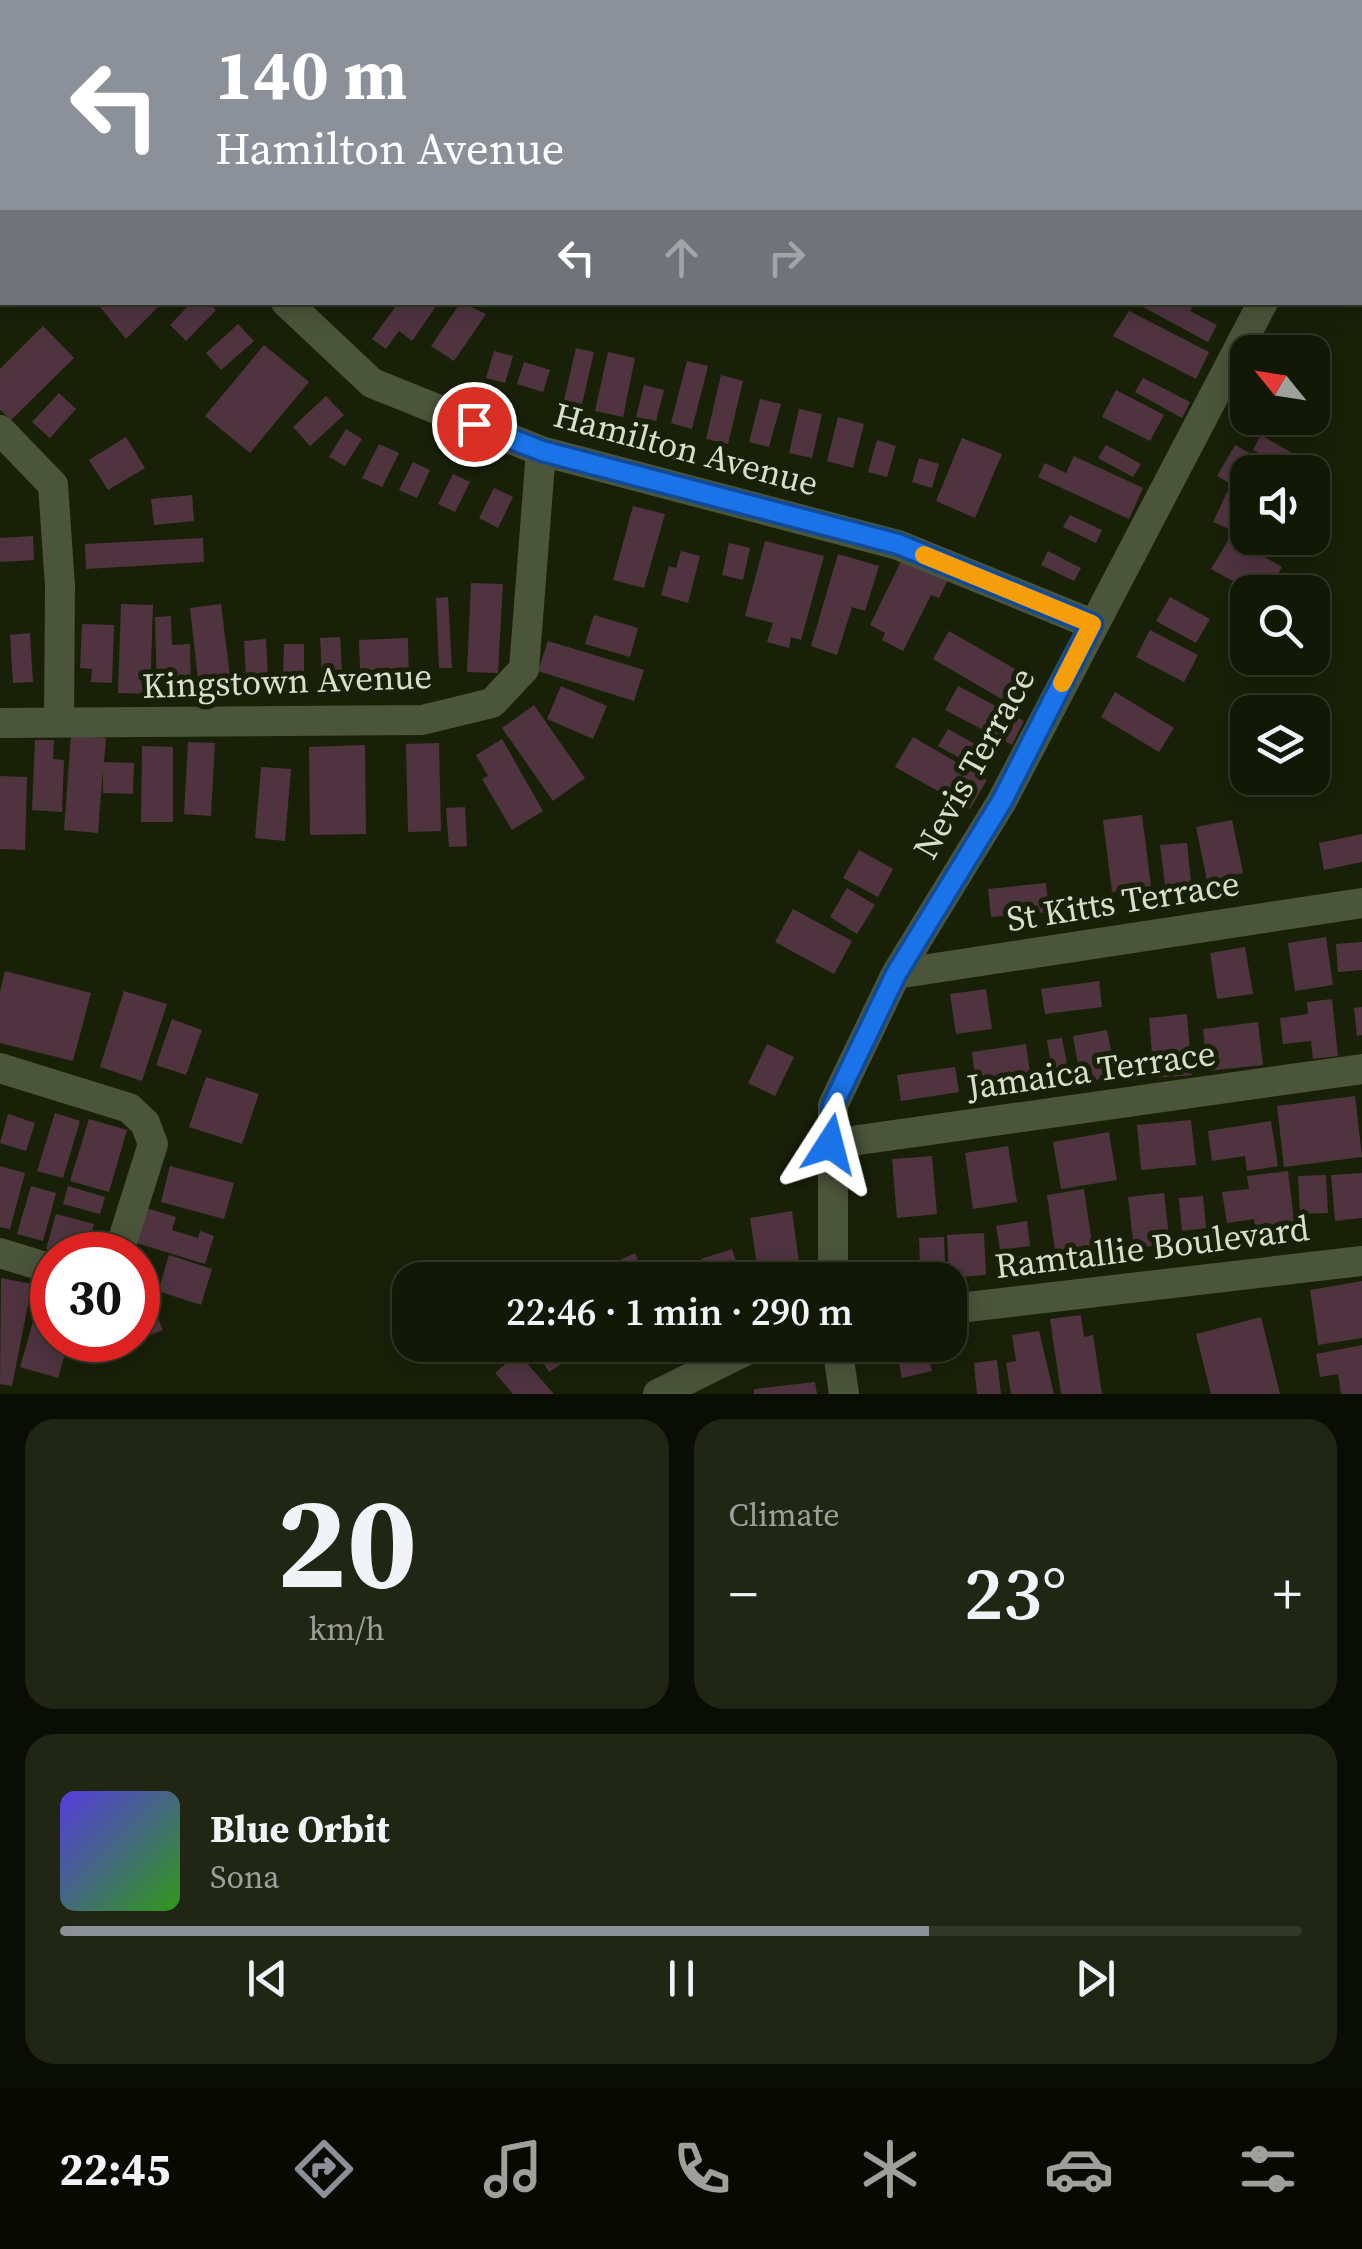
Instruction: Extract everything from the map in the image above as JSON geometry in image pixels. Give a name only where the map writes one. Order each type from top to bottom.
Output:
[{"type":"street","name":"Hamilton Avenue","points":[[289,305],[372,383],[542,451],[898,544],[1092,624]]},
{"type":"street","name":"Nevis Terrace","points":[[833,1262],[833,1105],[896,974],[1002,801],[1261,305]]},
{"type":"street","points":[[0,430],[53,485],[60,586],[59,721]]},
{"type":"street","name":"Kingstown Avenue","points":[[0,723],[33,726],[59,721],[76,725],[422,720],[492,703],[524,669],[542,451]]},
{"type":"street","name":"St Kitts Terrace","points":[[896,974],[1362,902]]},
{"type":"street","points":[[0,1068],[129,1108],[145,1123],[153,1144],[125,1232]]},
{"type":"street","name":"Jamaica Terrace","points":[[830,1144],[1362,1068]]},
{"type":"street","points":[[0,1254],[30,1263]]},
{"type":"street","name":"Ramtallie Boulevard","points":[[967,1307],[1362,1260]]},
{"type":"street","points":[[658,1394],[723,1362]]},
{"type":"street","points":[[839,1362],[844,1394]]},
{"type":"building","points":[[98,305],[160,305],[126,339]]},
{"type":"building","points":[[189,305],[211,305],[216,310],[186,341],[170,325]]},
{"type":"building","points":[[397,305],[437,305],[412,341],[399,331],[386,349],[372,339]]},
{"type":"building","points":[[459,305],[486,314],[454,361],[431,346]]},
{"type":"building","points":[[1193,305],[1190,311],[1217,325],[1208,342],[1143,307]]},
{"type":"building","points":[[1129,311],[1209,352],[1196,379],[1113,336]]},
{"type":"building","points":[[238,324],[254,341],[221,370],[206,353]]},
{"type":"building","points":[[43,326],[74,358],[11,420],[0,410],[0,369]]},
{"type":"building","points":[[264,345],[309,382],[250,453],[205,416]]},
{"type":"building","points":[[576,348],[594,352],[582,404],[564,400]]},
{"type":"building","points":[[494,351],[513,356],[505,383],[486,378]]},
{"type":"building","points":[[608,352],[635,358],[623,417],[595,411]]},
{"type":"building","points":[[687,361],[708,366],[692,429],[671,423]]},
{"type":"building","points":[[524,362],[550,370],[543,392],[517,384]]},
{"type":"building","points":[[721,375],[743,381],[728,444],[706,439]]},
{"type":"building","points":[[1143,378],[1190,402],[1182,418],[1135,392]]},
{"type":"building","points":[[644,385],[664,390],[656,421],[636,417]]},
{"type":"building","points":[[1116,390],[1164,415],[1150,441],[1102,417]]},
{"type":"building","points":[[59,393],[76,409],[50,438],[32,422]]},
{"type":"building","points":[[326,396],[344,415],[310,446],[293,427]]},
{"type":"building","points":[[760,399],[781,404],[769,447],[749,442]]},
{"type":"building","points":[[799,409],[822,414],[812,458],[789,453]]},
{"type":"building","points":[[838,417],[864,424],[853,468],[827,461]]},
{"type":"building","points":[[346,429],[362,439],[345,466],[329,457]]},
{"type":"building","points":[[1261,435],[1295,455],[1261,455],[1253,450]]},
{"type":"building","points":[[126,437],[145,468],[108,490],[89,460]]},
{"type":"building","points":[[962,438],[1002,454],[975,518],[936,501]]},
{"type":"building","points":[[877,440],[896,446],[887,477],[868,472]]},
{"type":"building","points":[[379,444],[399,453],[382,487],[362,478]]},
{"type":"building","points":[[1106,445],[1141,464],[1133,477],[1098,458]]},
{"type":"building","points":[[1235,445],[1253,455],[1230,455],[1230,484],[1217,476]]},
{"type":"building","points":[[1074,456],[1143,488],[1129,519],[1038,477],[1045,463],[1066,473]]},
{"type":"building","points":[[919,458],[939,464],[932,488],[912,482]]},
{"type":"building","points":[[413,462],[430,470],[417,498],[399,490]]},
{"type":"building","points":[[453,474],[470,482],[455,512],[438,504]]},
{"type":"building","points":[[494,488],[513,497],[498,528],[479,518]]},
{"type":"building","points":[[1227,492],[1230,493],[1230,529],[1213,522]]},
{"type":"building","points":[[192,495],[194,521],[154,525],[151,499]]},
{"type":"building","points":[[633,506],[665,514],[644,588],[613,580]]},
{"type":"building","points":[[1070,515],[1102,530],[1096,543],[1063,527]]},
{"type":"building","points":[[33,536],[34,560],[0,562],[0,538]]},
{"type":"building","points":[[1230,537],[1230,555],[1261,555],[1282,567],[1277,575],[1230,575],[1230,579],[1211,569]]},
{"type":"building","points":[[203,538],[204,562],[86,569],[85,544]]},
{"type":"building","points":[[765,541],[824,556],[801,640],[791,637],[789,648],[767,642],[773,623],[745,616]]},
{"type":"building","points":[[729,543],[750,548],[743,580],[722,575]]},
{"type":"building","points":[[681,551],[700,556],[688,603],[661,595],[669,566],[676,568]]},
{"type":"building","points":[[906,551],[951,573],[939,598],[931,595],[903,651],[882,640],[885,633],[870,625]]},
{"type":"building","points":[[1048,551],[1081,568],[1074,581],[1041,565]]},
{"type":"building","points":[[838,554],[879,566],[865,611],[852,607],[837,655],[811,646]]},
{"type":"building","points":[[471,583],[503,584],[498,673],[467,672]]},
{"type":"building","points":[[448,597],[452,668],[439,668],[436,598]]},
{"type":"building","points":[[1170,597],[1210,619],[1196,643],[1156,621]]},
{"type":"building","points":[[121,604],[153,605],[150,694],[118,693]]},
{"type":"building","points":[[221,604],[231,685],[199,689],[190,608]]},
{"type":"building","points":[[594,615],[638,628],[630,657],[585,644]]},
{"type":"building","points":[[171,616],[172,645],[190,644],[191,692],[157,694],[155,617]]},
{"type":"building","points":[[82,624],[114,625],[112,683],[91,682],[92,669],[80,668]]},
{"type":"building","points":[[1150,630],[1198,655],[1184,682],[1136,657]]},
{"type":"building","points":[[949,631],[1022,673],[1005,701],[933,659]]},
{"type":"building","points":[[30,633],[33,682],[13,683],[10,635]]},
{"type":"building","points":[[340,637],[342,672],[322,674],[320,638]]},
{"type":"building","points":[[408,638],[409,684],[376,685],[376,670],[360,670],[359,640]]},
{"type":"building","points":[[266,639],[268,674],[246,676],[244,641]]},
{"type":"building","points":[[548,641],[644,670],[634,701],[538,671]]},
{"type":"building","points":[[284,644],[304,644],[304,679],[283,679]]},
{"type":"building","points":[[561,686],[607,706],[593,739],[547,719]]},
{"type":"building","points":[[958,686],[1024,721],[1012,745],[945,710]]},
{"type":"building","points":[[1115,692],[1174,728],[1159,752],[1101,717]]},
{"type":"building","points":[[534,705],[585,778],[553,801],[502,728]]},
{"type":"building","points":[[948,729],[980,747],[971,764],[938,746]]},
{"type":"building","points":[[71,735],[106,738],[104,762],[134,763],[133,794],[103,793],[103,769],[98,833],[64,830]]},
{"type":"building","points":[[913,737],[987,780],[970,809],[895,767]]},
{"type":"building","points":[[502,739],[543,811],[512,830],[482,779],[488,776],[476,755]]},
{"type":"building","points":[[35,740],[54,740],[53,759],[64,760],[62,812],[32,810]]},
{"type":"building","points":[[188,742],[215,743],[211,816],[184,814]]},
{"type":"building","points":[[439,743],[441,831],[408,832],[406,744]]},
{"type":"building","points":[[365,745],[366,834],[310,835],[309,747]]},
{"type":"building","points":[[142,746],[173,747],[173,822],[141,822]]},
{"type":"building","points":[[261,767],[291,769],[285,841],[255,838]]},
{"type":"building","points":[[0,776],[27,777],[25,850],[0,849]]},
{"type":"building","points":[[465,807],[467,846],[449,847],[446,808]]},
{"type":"building","points":[[1142,815],[1151,886],[1112,892],[1103,820]]},
{"type":"building","points":[[1232,820],[1243,873],[1207,881],[1196,827]]},
{"type":"building","points":[[1362,834],[1362,862],[1324,870],[1319,843]]},
{"type":"building","points":[[1187,843],[1191,882],[1165,885],[1160,845]]},
{"type":"building","points":[[859,850],[893,869],[878,897],[843,878]]},
{"type":"building","points":[[1046,883],[1049,912],[991,917],[988,889]]},
{"type":"building","points":[[847,888],[875,905],[857,934],[830,917]]},
{"type":"building","points":[[793,909],[852,941],[834,974],[775,942]]},
{"type":"building","points":[[1326,937],[1333,985],[1295,991],[1288,943]]},
{"type":"building","points":[[1362,942],[1362,970],[1338,972],[1336,944]]},
{"type":"building","points":[[1245,947],[1253,994],[1217,999],[1210,953]]},
{"type":"building","points":[[5,971],[91,993],[73,1061],[0,1043],[0,992]]},
{"type":"building","points":[[1099,981],[1102,1007],[1045,1014],[1041,989]]},
{"type":"building","points":[[986,989],[992,1029],[956,1034],[950,994]]},
{"type":"building","points":[[124,991],[167,1004],[142,1081],[100,1067]]},
{"type":"building","points":[[1332,999],[1338,1056],[1313,1059],[1311,1041],[1283,1044],[1280,1018],[1308,1014],[1307,1002]]},
{"type":"building","points":[[1362,1007],[1362,1035],[1357,1036],[1354,1008]]},
{"type":"building","points":[[1187,1014],[1192,1075],[1154,1078],[1149,1018]]},
{"type":"building","points":[[172,1019],[202,1030],[186,1075],[156,1065]]},
{"type":"building","points":[[1258,1022],[1263,1065],[1207,1071],[1203,1029]]},
{"type":"building","points":[[1107,1030],[1116,1076],[1081,1083],[1073,1036]]},
{"type":"building","points":[[1062,1038],[1069,1075],[1053,1078],[1047,1040]]},
{"type":"building","points":[[767,1044],[794,1057],[775,1096],[748,1083]]},
{"type":"building","points":[[1026,1044],[1031,1080],[976,1088],[972,1052]]},
{"type":"building","points":[[955,1067],[959,1092],[901,1101],[897,1075]]},
{"type":"building","points":[[206,1077],[259,1094],[242,1144],[189,1127]]},
{"type":"building","points":[[1355,1096],[1362,1157],[1284,1167],[1277,1106]]},
{"type":"building","points":[[55,1113],[80,1121],[63,1178],[37,1171]]},
{"type":"building","points":[[8,1114],[35,1123],[26,1151],[0,1143]]},
{"type":"building","points":[[89,1119],[127,1130],[109,1192],[70,1181]]},
{"type":"building","points":[[1191,1120],[1196,1165],[1141,1170],[1137,1125]]},
{"type":"building","points":[[1271,1121],[1278,1166],[1247,1171],[1245,1156],[1212,1161],[1208,1131]]},
{"type":"building","points":[[1109,1132],[1117,1180],[1061,1189],[1053,1142]]},
{"type":"building","points":[[1008,1146],[1017,1202],[973,1209],[965,1153]]},
{"type":"building","points":[[932,1156],[937,1214],[897,1218],[892,1159]]},
{"type":"building","points":[[0,1166],[25,1173],[10,1229],[0,1227]]},
{"type":"building","points":[[170,1166],[234,1183],[224,1219],[161,1202]]},
{"type":"building","points":[[1288,1171],[1295,1229],[1256,1234],[1254,1219],[1227,1223],[1222,1192],[1249,1189],[1247,1176]]},
{"type":"building","points":[[1362,1173],[1362,1218],[1335,1221],[1331,1175]]},
{"type":"building","points":[[1326,1175],[1328,1213],[1300,1214],[1298,1176]]},
{"type":"building","points":[[31,1186],[56,1193],[45,1232],[30,1232],[30,1238],[17,1234]]},
{"type":"building","points":[[68,1186],[105,1197],[100,1214],[63,1204]]},
{"type":"building","points":[[1084,1189],[1094,1257],[1057,1263],[1047,1195]]},
{"type":"building","points":[[1164,1193],[1170,1244],[1134,1248],[1128,1197]]},
{"type":"building","points":[[1203,1196],[1206,1228],[1182,1231],[1179,1198]]},
{"type":"building","points":[[143,1207],[176,1217],[172,1230],[198,1238],[200,1231],[214,1236],[205,1264],[160,1250],[160,1232],[136,1232]]},
{"type":"building","points":[[792,1211],[799,1262],[756,1262],[750,1218]]},
{"type":"building","points":[[56,1214],[94,1224],[92,1232],[51,1232]]},
{"type":"building","points":[[1027,1221],[1030,1246],[1000,1250],[996,1226]]},
{"type":"building","points":[[984,1233],[986,1275],[967,1277],[967,1262],[948,1262],[947,1235]]},
{"type":"building","points":[[944,1237],[945,1262],[920,1262],[919,1238]]},
{"type":"building","points":[[732,1249],[736,1262],[702,1262],[701,1259]]},
{"type":"building","points":[[635,1253],[639,1262],[616,1262]]},
{"type":"building","points":[[169,1255],[212,1269],[201,1305],[160,1292]]},
{"type":"building","points":[[1,1278],[30,1284],[30,1294],[12,1386],[0,1384]]},
{"type":"building","points":[[1362,1281],[1362,1338],[1318,1345],[1310,1290]]},
{"type":"building","points":[[1081,1315],[1084,1337],[1093,1335],[1102,1394],[1061,1394],[1050,1319]]},
{"type":"building","points":[[1261,1317],[1280,1394],[1211,1394],[1196,1334]]},
{"type":"building","points":[[1039,1331],[1054,1394],[1011,1394],[1006,1363],[1016,1361],[1012,1335]]},
{"type":"building","points":[[30,1332],[30,1362],[63,1362],[58,1378],[20,1367]]},
{"type":"building","points":[[1362,1345],[1362,1394],[1341,1394],[1338,1374],[1320,1377],[1316,1354]]},
{"type":"building","points":[[997,1360],[1001,1394],[977,1394],[974,1363]]},
{"type":"building","points":[[508,1362],[526,1362],[554,1394],[513,1394],[495,1373]]},
{"type":"building","points":[[543,1362],[564,1362],[549,1372]]},
{"type":"building","points":[[930,1362],[932,1371],[902,1378],[899,1364]]},
{"type":"building","points":[[815,1382],[817,1394],[754,1394],[754,1389]]},
{"type":"slow traffic","points":[[924,555],[1092,624],[1062,683]]},
{"type":"route","points":[[474,424],[542,451],[898,544],[1092,624],[1002,801],[896,974],[833,1105],[830,1144]]}]
